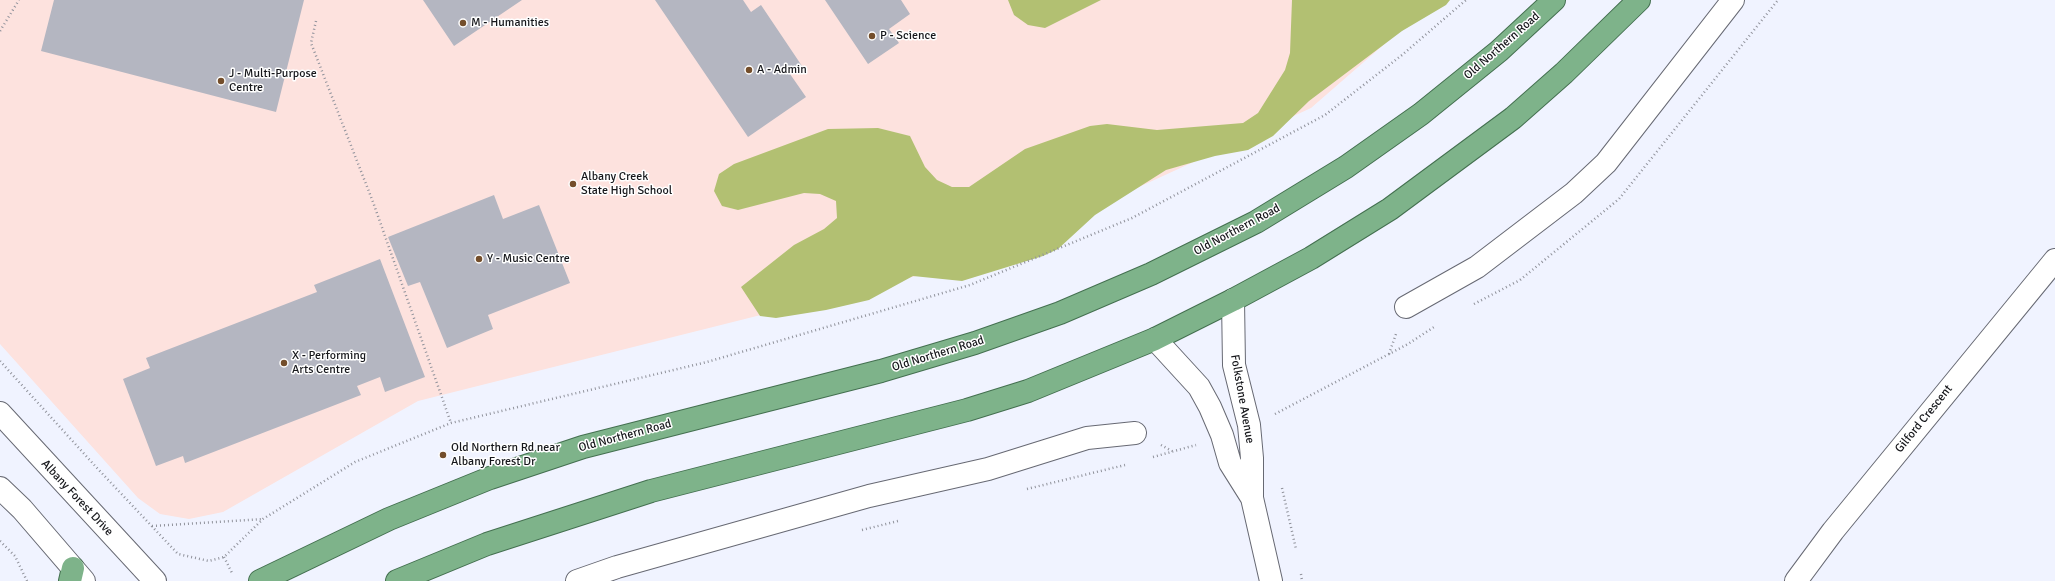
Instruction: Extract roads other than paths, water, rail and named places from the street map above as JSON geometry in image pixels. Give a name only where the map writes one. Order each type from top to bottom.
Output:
[{"type":"highway","name":"Old Northern Road","points":[[260,581],[389,519],[490,478],[584,447],[881,371],[975,343],[1060,313],[1151,274],[1256,222],[1346,167],[1421,114],[1499,50],[1554,0]]},
{"type":"highway","points":[[398,581],[487,544],[651,490],[967,410],[1028,391],[1155,339],[1233,300],[1324,250],[1390,209],[1513,118],[1613,28],[1639,0]]},
{"type":"street","points":[[1406,307],[1477,267],[1574,193],[1606,163],[1733,0]]},
{"type":"street","name":"Gilford Crescent","points":[[1796,581],[1833,531],[2055,260]]},
{"type":"street","name":"Folkstone Avenue","points":[[1233,300],[1234,365],[1249,425],[1252,458],[1252,498],[1271,581]]},
{"type":"street","name":"Folkstone Avenue","points":[[1155,339],[1199,387],[1210,407],[1222,435],[1230,463],[1252,498]]},
{"type":"street","name":"Albany Forest Drive","points":[[0,413],[155,581]]},
{"type":"street","points":[[577,581],[617,567],[869,496],[988,469],[1087,438],[1135,432]]},
{"type":"street","points":[[0,488],[22,509],[76,577]]},
{"type":"place","name":"M - Humanities","points":[[463,23]]},
{"type":"place","name":"P - Science","points":[[872,36]]},
{"type":"place","name":"A - Admin","points":[[749,70]]},
{"type":"place","name":"J - Multi-Purpose Centre","points":[[221,81]]},
{"type":"place","name":"Albany Creek State High School","points":[[573,184]]},
{"type":"place","name":"Y - Music Centre","points":[[479,259]]},
{"type":"place","name":"X - Performing Arts Centre","points":[[284,363]]},
{"type":"place","name":"Old Northern Rd near Albany Forest Dr","points":[[443,455]]}]
